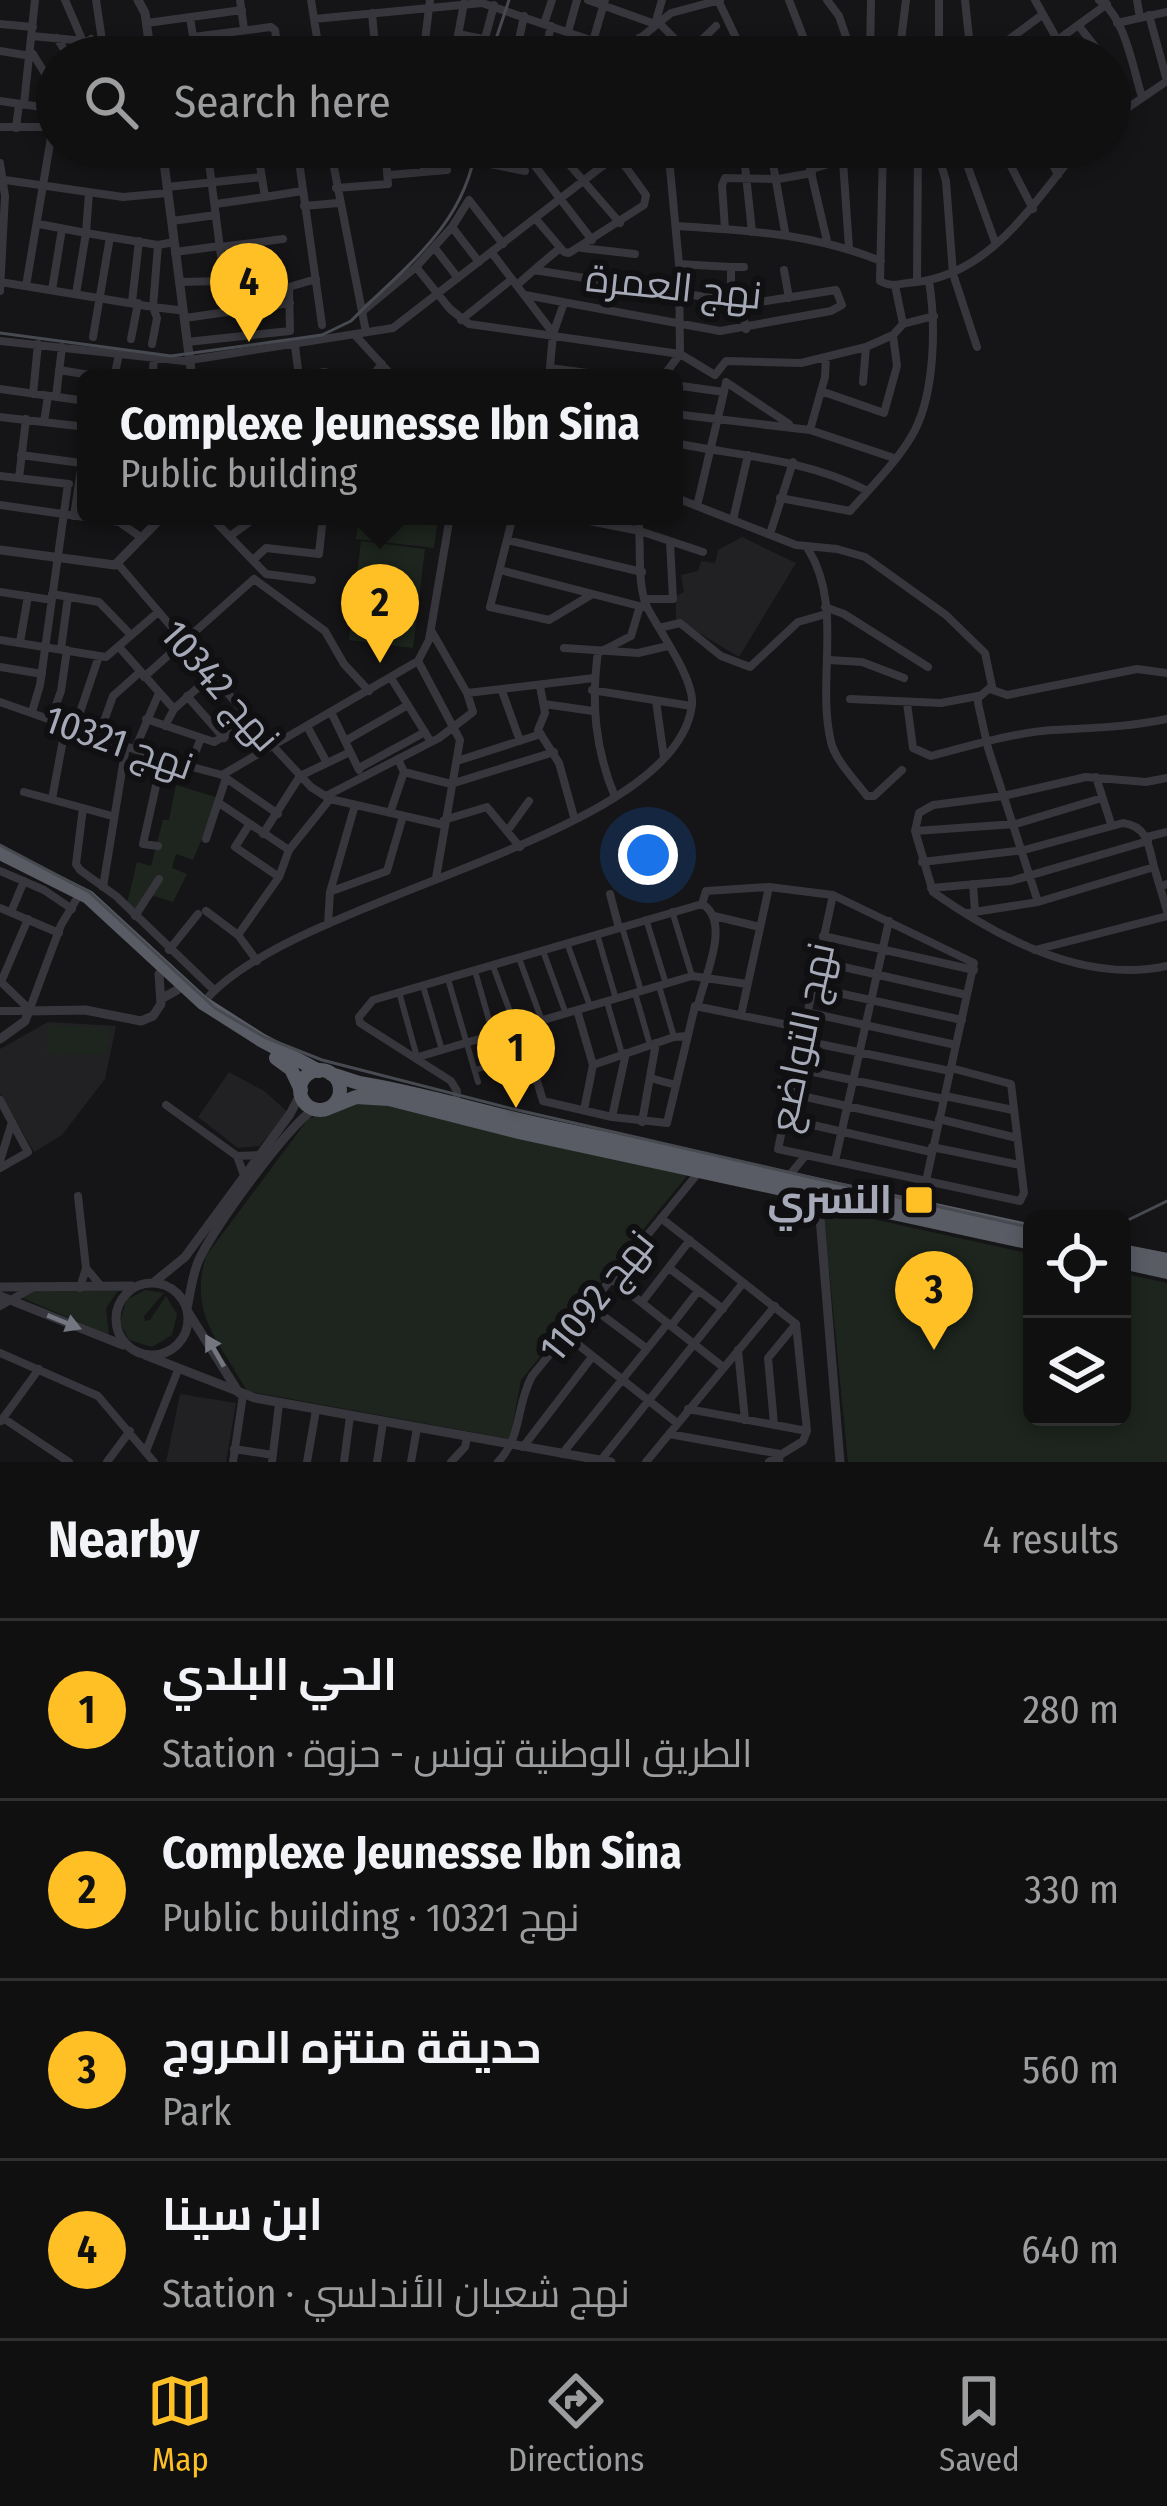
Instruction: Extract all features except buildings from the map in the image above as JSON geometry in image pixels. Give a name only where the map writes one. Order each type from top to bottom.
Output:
[{"type":"highway","points":[[0,857],[110,926],[224,1028],[289,1067],[301,1091],[322,1108]]},
{"type":"highway","points":[[0,857],[68,885],[105,910],[203,1003],[261,1040],[325,1072],[451,1109]]},
{"type":"highway","points":[[301,1091],[304,1079],[325,1072]]},
{"type":"highway","points":[[322,1108],[340,1091],[325,1072]]},
{"type":"highway","points":[[322,1108],[374,1096],[451,1109],[818,1193],[980,1212],[1023,1228]]},
{"type":"highway","points":[[704,1165],[787,1178],[818,1193]]},
{"type":"highway","points":[[980,1212],[1023,1238]]},
{"type":"highway","points":[[1131,1253],[1167,1260]]},
{"type":"highway","points":[[1131,1264],[1167,1271]]},
{"type":"street","points":[[16,128],[31,52],[35,0]]},
{"type":"street","points":[[65,0],[67,13],[84,36]]},
{"type":"street","points":[[96,0],[102,36]]},
{"type":"street","points":[[138,0],[148,36]]},
{"type":"street","points":[[310,0],[317,36]]},
{"type":"street","points":[[350,0],[352,15]]},
{"type":"street","points":[[517,36],[519,0]]},
{"type":"street","points":[[546,36],[552,0]]},
{"type":"street","points":[[568,32],[578,0]]},
{"type":"street","points":[[588,0],[656,23],[669,36]]},
{"type":"street","points":[[630,16],[635,0]]},
{"type":"street","points":[[656,23],[662,0]]},
{"type":"street","points":[[641,36],[676,10],[719,0],[739,36]]},
{"type":"street","points":[[789,0],[803,36]]},
{"type":"street","points":[[827,0],[846,36]]},
{"type":"street","points":[[870,36],[871,0]]},
{"type":"street","points":[[902,36],[906,0]]},
{"type":"street","points":[[938,36],[939,0]]},
{"type":"street","points":[[965,0],[969,36]]},
{"type":"street","points":[[1036,0],[1057,36]]},
{"type":"street","points":[[1131,105],[1167,81],[1137,0]]},
{"type":"street","points":[[314,19],[372,13],[402,4],[481,2],[579,36]]},
{"type":"street","points":[[1064,36],[1103,2],[1122,36]]},
{"type":"street","points":[[426,36],[430,3]]},
{"type":"street","points":[[464,3],[458,34],[468,36]]},
{"type":"street","points":[[594,36],[604,3]]},
{"type":"street","points":[[147,23],[241,5],[244,29]]},
{"type":"street","points":[[484,36],[494,5]]},
{"type":"street","points":[[1117,22],[1167,12]]},
{"type":"street","points":[[372,13],[374,36]]},
{"type":"street","points":[[1014,36],[1042,15]]},
{"type":"street","points":[[190,16],[193,36]]},
{"type":"street","points":[[0,24],[51,36]]},
{"type":"street","points":[[706,36],[716,26]]},
{"type":"street","points":[[1079,26],[1086,36]]},
{"type":"street","points":[[199,36],[273,28],[275,36]]},
{"type":"street","points":[[0,51],[31,52]]},
{"type":"street","points":[[31,52],[36,62]]},
{"type":"street","points":[[1131,65],[1142,98]]},
{"type":"street","points":[[0,101],[36,103]]},
{"type":"street","points":[[0,128],[36,127]]},
{"type":"street","points":[[0,165],[5,180],[0,285],[134,302],[181,314],[290,303]]},
{"type":"street","points":[[26,286],[48,168]]},
{"type":"street","points":[[165,168],[191,369]]},
{"type":"street","points":[[210,168],[228,311]]},
{"type":"street","points":[[261,168],[265,197]]},
{"type":"street","points":[[299,168],[322,325]]},
{"type":"street","points":[[333,168],[367,332]]},
{"type":"street","points":[[387,168],[388,180]]},
{"type":"street","points":[[510,168],[525,171]]},
{"type":"street","points":[[526,168],[530,179],[542,175]]},
{"type":"street","points":[[537,168],[592,240]]},
{"type":"street","points":[[571,168],[620,223]]},
{"type":"street","points":[[0,341],[190,361],[396,326],[599,168]]},
{"type":"street","points":[[535,218],[561,248],[569,253],[580,248],[648,198],[626,168]]},
{"type":"street","points":[[669,369],[680,354],[681,326],[670,168]]},
{"type":"street","points":[[746,168],[752,232]]},
{"type":"street","points":[[775,168],[785,232]]},
{"type":"street","points":[[811,168],[827,242]]},
{"type":"street","points":[[725,229],[723,180],[778,179],[820,168]]},
{"type":"street","points":[[845,168],[849,248]]},
{"type":"street","points":[[883,168],[880,280],[895,285],[952,274],[1033,209],[1062,168]]},
{"type":"street","points":[[780,498],[847,511],[917,425],[930,367],[934,316],[923,281],[918,168]]},
{"type":"street","points":[[942,168],[952,274],[977,346]]},
{"type":"street","points":[[968,168],[995,243]]},
{"type":"street","points":[[1011,168],[1033,209]]},
{"type":"street","points":[[1054,168],[1058,176]]},
{"type":"street","points":[[336,188],[447,170]]},
{"type":"street","points":[[5,180],[123,197],[262,177]]},
{"type":"street","points":[[172,221],[302,191]]},
{"type":"street","points":[[76,294],[89,193]]},
{"type":"street","points":[[364,311],[416,267],[471,201],[503,244]]},
{"type":"street","points":[[304,206],[338,203]]},
{"type":"street","points":[[39,224],[174,247],[283,239]]},
{"type":"street","points":[[677,226],[785,232],[881,261]]},
{"type":"street","points":[[452,227],[479,262]]},
{"type":"street","points":[[52,290],[62,229]]},
{"type":"street","points":[[93,337],[110,237]]},
{"type":"street","points":[[131,339],[139,241]]},
{"type":"street","points":[[152,344],[158,244]]},
{"type":"street","points":[[434,247],[458,278]]},
{"type":"street","points":[[533,270],[561,248]]},
{"type":"street","points":[[580,248],[635,254]]},
{"type":"street","points":[[492,253],[554,334]]},
{"type":"street","points":[[679,264],[744,267]]},
{"type":"street","points":[[416,267],[460,320],[680,354],[794,427]]},
{"type":"street","points":[[525,296],[681,326],[719,331],[746,328],[731,267]]},
{"type":"street","name":"نهج العمرة","points":[[460,320],[533,270],[736,302],[836,290],[841,308],[746,328]]},
{"type":"street","points":[[784,270],[789,298]]},
{"type":"street","points":[[188,342],[290,331],[290,285],[316,279]]},
{"type":"street","points":[[179,282],[224,281]]},
{"type":"street","points":[[895,285],[903,324]]},
{"type":"street","points":[[550,369],[564,302]]},
{"type":"street","points":[[715,375],[726,361],[785,365],[826,357],[866,346],[893,335],[903,324],[934,316]]},
{"type":"street","points":[[355,334],[379,369]]},
{"type":"street","points":[[821,391],[884,413],[897,366],[893,335]]},
{"type":"street","points":[[33,394],[38,344]]},
{"type":"street","points":[[295,346],[299,369]]},
{"type":"street","points":[[863,382],[866,346]]},
{"type":"street","points":[[44,422],[62,347]]},
{"type":"street","points":[[114,369],[119,354]]},
{"type":"street","points":[[810,430],[826,357]]},
{"type":"street","points":[[153,369],[154,359]]},
{"type":"street","points":[[59,370],[77,373]]},
{"type":"street","points":[[683,385],[725,387]]},
{"type":"street","points":[[697,506],[725,387]]},
{"type":"street","points":[[0,389],[77,400]]},
{"type":"street","points":[[683,415],[810,430],[894,458]]},
{"type":"street","points":[[0,416],[77,430]]},
{"type":"street","points":[[19,478],[26,419]]},
{"type":"street","points":[[683,444],[793,461],[866,490]]},
{"type":"street","points":[[21,455],[77,457]]},
{"type":"street","points":[[734,520],[748,455]]},
{"type":"street","points":[[770,534],[793,461]]},
{"type":"street","points":[[32,712],[77,472]]},
{"type":"street","points":[[0,476],[72,484]]},
{"type":"street","points":[[683,501],[807,548],[865,556],[946,614],[988,657],[990,689]]},
{"type":"street","points":[[0,506],[77,516]]},
{"type":"street","points":[[124,525],[142,538]]},
{"type":"street","points":[[0,550],[118,564],[154,525]]},
{"type":"street","points":[[219,525],[268,575],[312,580]]},
{"type":"street","points":[[230,536],[245,525]]},
{"type":"street","points":[[253,560],[266,548],[318,554],[322,525]]},
{"type":"street","points":[[436,878],[460,742],[418,661],[430,630],[448,525]]},
{"type":"street","points":[[510,525],[490,607],[549,620],[591,595]]},
{"type":"street","points":[[610,525],[703,552]]},
{"type":"street","points":[[598,652],[631,636],[644,604],[639,525]]},
{"type":"street","points":[[507,540],[643,572]]},
{"type":"street","points":[[500,570],[644,604],[674,599],[670,542]]},
{"type":"street","points":[[807,548],[820,568],[826,611],[831,747],[867,796],[874,796],[902,770]]},
{"type":"street","name":"نهج 10342","points":[[118,564],[271,744],[327,798]]},
{"type":"street","points":[[99,735],[113,696],[183,643],[254,579],[325,631],[344,664],[369,691]]},
{"type":"street","points":[[0,592],[99,602],[130,635]]},
{"type":"street","points":[[20,643],[28,596]]},
{"type":"street","points":[[51,719],[61,691],[68,597]]},
{"type":"street","points":[[203,1003],[214,989],[328,923],[520,847],[615,797],[664,759],[687,724],[690,688],[644,604]]},
{"type":"street","points":[[658,628],[680,623],[721,656],[750,667],[797,622],[826,611],[844,614],[928,667]]},
{"type":"street","points":[[0,640],[107,657],[157,613]]},
{"type":"street","points":[[360,772],[431,742],[474,710],[430,630]]},
{"type":"street","points":[[564,648],[646,652],[668,646]]},
{"type":"street","points":[[119,647],[174,709]]},
{"type":"street","points":[[598,652],[593,711],[600,753],[615,797]]},
{"type":"street","points":[[52,799],[71,726],[99,656]]},
{"type":"street","points":[[829,660],[862,662],[904,678]]},
{"type":"street","name":"نهج 10321","points":[[0,702],[224,776],[418,661]]},
{"type":"street","points":[[0,668],[42,674]]},
{"type":"street","points":[[990,689],[1007,694],[1137,669],[1167,673]]},
{"type":"street","points":[[165,726],[174,709],[212,675]]},
{"type":"street","points":[[391,678],[431,742]]},
{"type":"street","points":[[467,693],[594,678]]},
{"type":"street","points":[[540,686],[544,716],[538,729],[554,752],[574,818]]},
{"type":"street","points":[[850,699],[941,703],[980,696],[990,689]]},
{"type":"street","points":[[592,690],[692,706]]},
{"type":"street","points":[[501,691],[520,741]]},
{"type":"street","points":[[103,887],[112,815],[130,747],[159,693]]},
{"type":"street","points":[[187,696],[224,737]]},
{"type":"street","points":[[980,696],[986,741],[1038,902]]},
{"type":"street","points":[[656,701],[664,759]]},
{"type":"street","points":[[908,703],[913,748],[931,757],[986,741],[1167,718]]},
{"type":"street","points":[[544,704],[593,711]]},
{"type":"street","points":[[345,740],[408,705]]},
{"type":"street","points":[[331,712],[360,772]]},
{"type":"street","points":[[146,719],[215,742],[252,721]]},
{"type":"street","points":[[307,726],[327,763]]},
{"type":"street","points":[[238,934],[327,798],[425,732]]},
{"type":"street","points":[[457,761],[541,734]]},
{"type":"street","points":[[189,768],[201,738]]},
{"type":"street","points":[[497,748],[506,766]]},
{"type":"street","points":[[263,834],[300,776],[350,752]]},
{"type":"street","points":[[404,772],[452,784],[554,752]]},
{"type":"street","points":[[158,846],[143,844],[162,759]]},
{"type":"street","points":[[390,813],[404,772],[398,759]]},
{"type":"street","points":[[206,839],[224,776],[278,814]]},
{"type":"street","points":[[1096,777],[1111,824]]},
{"type":"street","points":[[1167,778],[1146,782],[1096,777],[925,808],[915,831],[929,888],[1034,950],[1137,972],[1167,966]]},
{"type":"street","points":[[24,792],[112,815]]},
{"type":"street","points":[[327,798],[444,823],[487,806],[520,847]]},
{"type":"street","points":[[915,831],[1016,824],[1102,798]]},
{"type":"street","points":[[508,830],[529,801]]},
{"type":"street","points":[[219,803],[289,850]]},
{"type":"street","points":[[328,923],[330,892],[355,805]]},
{"type":"street","points":[[83,808],[76,864],[214,989]]},
{"type":"street","points":[[330,892],[387,871],[403,816]]},
{"type":"street","points":[[922,862],[1024,850],[1111,824],[1131,823],[1148,839],[1164,885],[1167,913],[1034,950]]},
{"type":"street","points":[[250,825],[235,847],[279,877]]},
{"type":"street","points":[[929,888],[1031,876],[1167,832]]},
{"type":"street","points":[[971,912],[1038,902],[1154,867]]},
{"type":"street","points":[[0,871],[74,904],[27,1019],[0,1039]]},
{"type":"street","points":[[135,916],[159,879]]},
{"type":"street","points":[[2,921],[23,881]]},
{"type":"street","points":[[971,912],[973,884]]},
{"type":"street","points":[[741,1015],[769,887]]},
{"type":"street","points":[[702,904],[711,888],[769,887],[833,895],[971,961],[974,970],[926,1181]]},
{"type":"street","points":[[610,895],[653,1044],[642,1122]]},
{"type":"street","name":"نهج التواضع","points":[[833,895],[777,1148],[926,1181],[980,1212],[1020,1201],[1024,1193],[1020,1165]]},
{"type":"street","points":[[451,1109],[454,1085],[362,1026],[358,1020],[373,1000],[672,911],[702,904],[714,916],[715,939],[667,1123],[612,1117],[540,1097],[493,966]]},
{"type":"street","points":[[6,910],[59,933]]},
{"type":"street","points":[[672,911],[692,976]]},
{"type":"street","points":[[169,950],[202,912],[238,934],[257,962]]},
{"type":"street","points":[[714,916],[760,926]]},
{"type":"street","points":[[28,919],[1,981],[30,1010]]},
{"type":"street","points":[[646,919],[674,1037]]},
{"type":"street","points":[[836,1161],[890,921]]},
{"type":"street","points":[[597,934],[624,1053],[612,1117]]},
{"type":"street","points":[[823,936],[974,970]]},
{"type":"street","points":[[1066,942],[1066,960]]},
{"type":"street","points":[[567,944],[590,1006]]},
{"type":"street","points":[[543,951],[566,1014]]},
{"type":"street","points":[[519,958],[542,1021]]},
{"type":"street","points":[[817,961],[968,994]]},
{"type":"street","points":[[475,970],[502,1062],[475,1070]]},
{"type":"street","points":[[0,1011],[85,1010],[141,1021],[153,1016],[161,999],[159,974]]},
{"type":"street","points":[[417,1057],[692,976],[747,984]]},
{"type":"street","points":[[448,979],[478,1082]]},
{"type":"street","points":[[423,986],[442,1050]]},
{"type":"street","points":[[811,987],[962,1020]]},
{"type":"street","points":[[161,999],[177,990]]},
{"type":"street","points":[[399,992],[417,1057]]},
{"type":"street","points":[[696,1006],[802,1028]]},
{"type":"street","points":[[577,1010],[593,1065],[584,1110]]},
{"type":"street","points":[[806,1012],[956,1045]]},
{"type":"street","points":[[593,1065],[687,1036]]},
{"type":"street","points":[[782,1118],[1020,1165],[1008,1082],[800,1040]]},
{"type":"street","points":[[794,1068],[1013,1110]]},
{"type":"street","points":[[650,1078],[676,1085]]},
{"type":"street","points":[[2,1297],[33,1287],[153,1283],[185,1257],[290,1114],[301,1091]]},
{"type":"street","points":[[788,1093],[1017,1138]]},
{"type":"street","points":[[0,1100],[12,1120],[28,1152],[1,1158],[12,1120]]},
{"type":"street","points":[[166,1105],[237,1156],[244,1175]]},
{"type":"street","points":[[145,1355],[175,1348],[187,1331],[202,1254],[292,1127],[322,1108]]},
{"type":"street","points":[[237,1156],[260,1155]]},
{"type":"street","points":[[787,1178],[806,1155]]},
{"type":"street","name":"نهج 11092","points":[[518,1446],[526,1387],[704,1165]]},
{"type":"street","points":[[818,1193],[840,1462]]},
{"type":"street","points":[[78,1196],[86,1268],[79,1289]]},
{"type":"street","points":[[661,1218],[796,1324],[807,1431],[803,1441],[769,1462]]},
{"type":"street","points":[[642,1302],[690,1240]]},
{"type":"street","points":[[86,1268],[102,1288]]},
{"type":"street","points":[[669,1268],[723,1309]]},
{"type":"street","points":[[613,1280],[723,1367]]},
{"type":"street","points":[[153,1283],[175,1291],[241,1394],[232,1462]]},
{"type":"street","points":[[2,1297],[241,1394],[600,1461],[743,1283]]},
{"type":"street","points":[[128,1347],[118,1332],[116,1314],[123,1298],[138,1286]]},
{"type":"street","points":[[562,1454],[698,1291]]},
{"type":"street","points":[[590,1306],[646,1348]]},
{"type":"street","points":[[646,1462],[775,1306]]},
{"type":"street","points":[[774,1424],[768,1358],[796,1324]]},
{"type":"street","points":[[566,1335],[677,1424]]},
{"type":"street","points":[[738,1350],[745,1420]]},
{"type":"street","points":[[0,1353],[98,1396],[154,1462]]},
{"type":"street","points":[[498,1462],[518,1446],[592,1357]]},
{"type":"street","points":[[39,1370],[1,1420],[69,1462]]},
{"type":"street","points":[[146,1451],[178,1370]]},
{"type":"street","points":[[234,1449],[272,1458],[279,1404]]},
{"type":"street","points":[[688,1409],[807,1431]]},
{"type":"street","points":[[308,1462],[316,1410]]},
{"type":"street","points":[[344,1462],[350,1416]]},
{"type":"street","points":[[377,1462],[383,1422]]},
{"type":"street","points":[[411,1462],[416,1428]]},
{"type":"street","points":[[107,1462],[130,1431]]},
{"type":"street","points":[[669,1434],[780,1458]]},
{"type":"street","points":[[451,1462],[465,1447],[467,1437]]},
{"type":"street","points":[[38,1462],[47,1449]]},
{"type":"shaded area","points":[[358,525],[437,525],[434,548],[356,539]]},
{"type":"shaded area","points":[[742,537],[796,563],[739,657],[676,619],[676,596],[684,592],[681,575],[698,571],[701,561],[715,563],[718,550]]},
{"type":"shaded area","points":[[361,541],[425,549],[413,648],[349,640]]},
{"type":"shaded area","points":[[176,785],[219,798],[193,860],[176,854],[172,868],[187,874],[173,902],[151,895],[139,915],[127,903],[137,862],[151,866],[163,820],[169,820]]},
{"type":"shaded area","points":[[48,1022],[116,1026],[105,1079],[62,1135],[34,1152],[0,1093],[0,1049]]},
{"type":"shaded area","points":[[49,1025],[110,1028],[106,1054],[46,1055]]},
{"type":"shaded area","points":[[229,1072],[264,1091],[289,1113],[259,1146],[238,1148],[198,1117]]},
{"type":"shaded area","points":[[366,1099],[690,1172],[521,1380],[510,1439],[247,1391],[210,1327],[201,1295],[206,1256],[308,1119]]},
{"type":"shaded area","points":[[823,1208],[1023,1252],[1023,1426],[1131,1426],[1131,1275],[1167,1283],[1167,1462],[848,1462]]},
{"type":"shaded area","points":[[145,1290],[164,1293],[144,1316],[145,1321],[166,1296],[177,1314],[172,1335],[152,1347],[129,1340],[120,1323],[126,1300]]},
{"type":"shaded area","points":[[32,1291],[118,1291],[106,1308],[109,1335],[20,1297]]},
{"type":"shaded area","points":[[180,1394],[236,1403],[226,1462],[166,1462]]},
{"type":"tram line","points":[[497,36],[509,0]]},
{"type":"tram line","points":[[0,333],[171,356],[322,335],[351,321],[429,244],[459,200],[471,168]]},
{"type":"tram line","points":[[0,845],[89,892],[215,1008],[264,1037],[322,1060],[513,1109],[1023,1226]]},
{"type":"tram line","points":[[1131,1219],[1167,1201]]},
{"type":"place","name":"ابن سينا","points":[[249,342]]},
{"type":"place","name":"Complexe Jeunesse Ibn Sina","points":[[380,663]]},
{"type":"place","name":"الحي البلدي","points":[[516,1108]]},
{"type":"place","name":"النسري","points":[[919,1200]]},
{"type":"place","name":"حديقة منتزه المروج","points":[[934,1350]]}]
